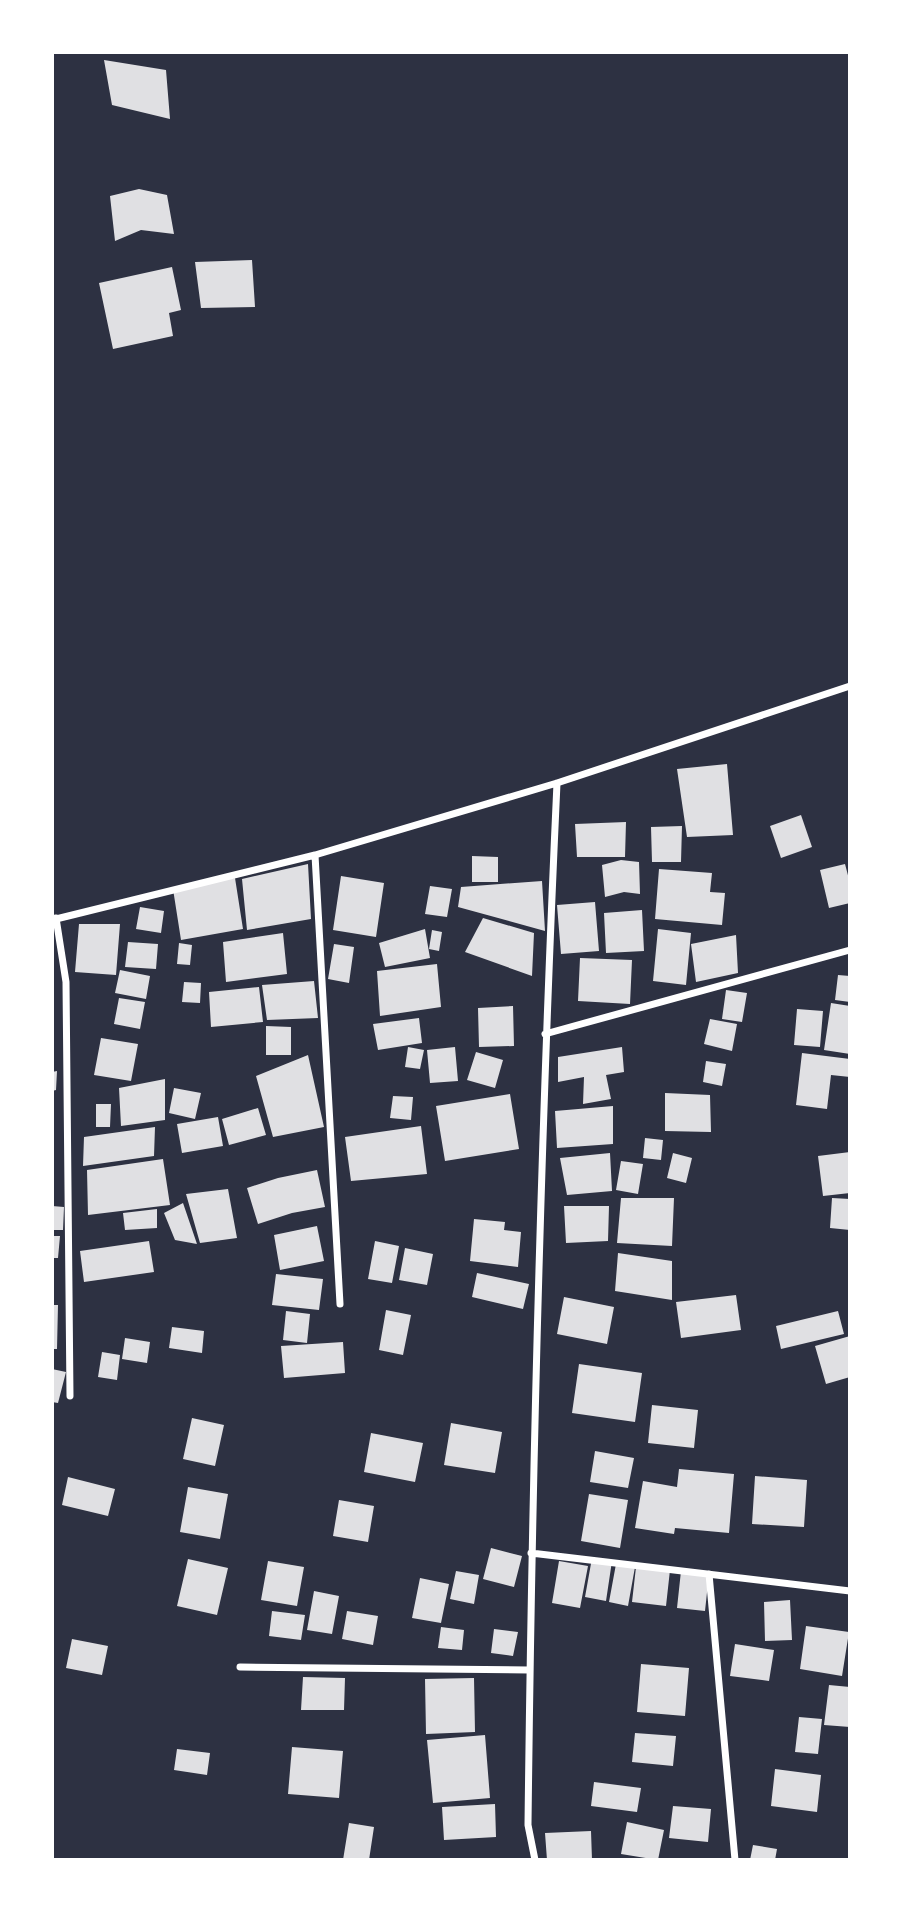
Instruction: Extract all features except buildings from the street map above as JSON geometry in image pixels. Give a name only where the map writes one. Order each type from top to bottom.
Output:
[{"type":"street","points":[[70,1396],[66,982],[54,919],[315,855],[558,783],[849,686]]},
{"type":"street","points":[[535,1860],[527,1825],[531,1553],[545,1034],[558,783]]},
{"type":"street","points":[[315,855],[340,1304]]},
{"type":"street","points":[[545,1034],[849,950]]},
{"type":"street","points":[[531,1553],[849,1591]]},
{"type":"street","points":[[709,1574],[735,1860]]},
{"type":"street","points":[[240,1667],[529,1670]]}]
